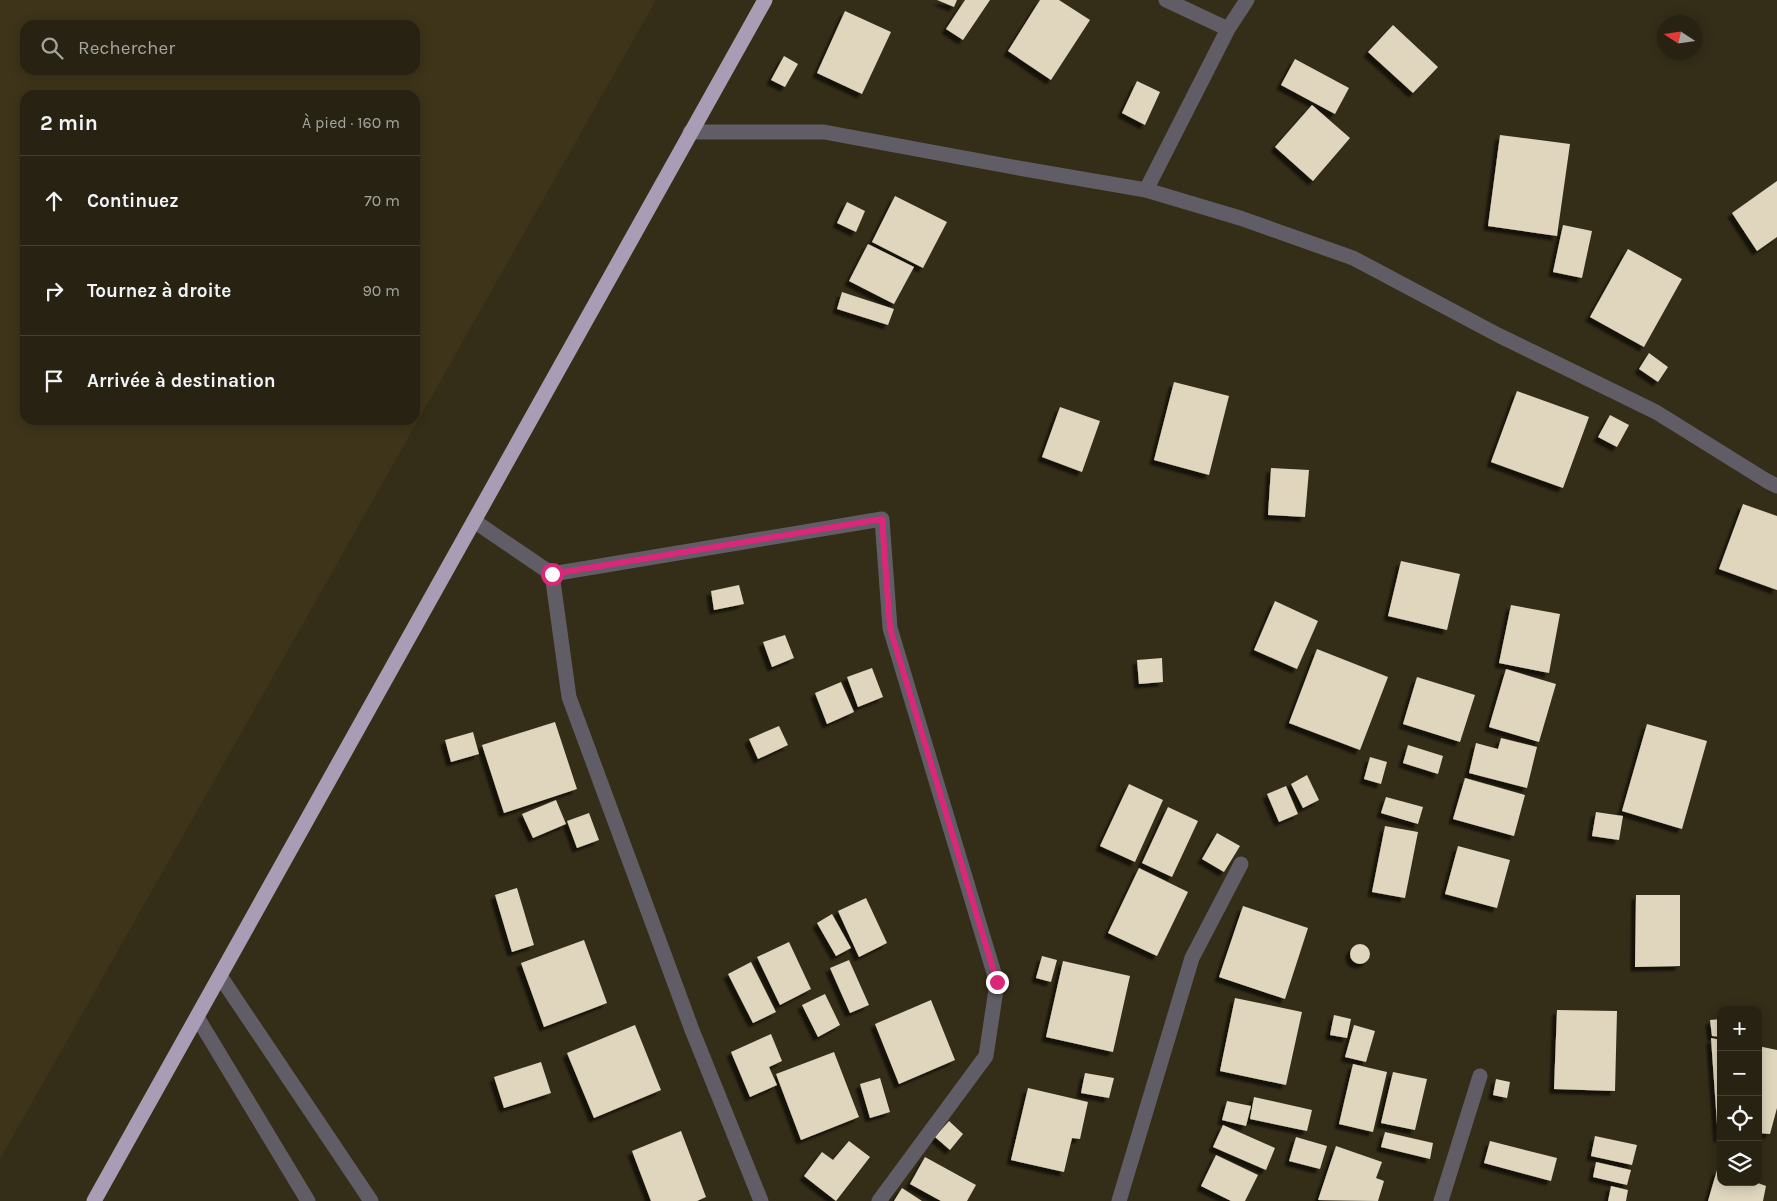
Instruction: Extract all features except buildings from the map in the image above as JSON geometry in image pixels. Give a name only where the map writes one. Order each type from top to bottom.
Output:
[{"type":"highway","points":[[94,1201],[765,0]]},
{"type":"street","points":[[1166,0],[1228,29]]},
{"type":"street","points":[[1146,190],[1228,29],[1247,0]]},
{"type":"street","points":[[690,132],[824,132],[1146,190],[1240,218],[1352,258],[1498,335],[1656,412],[1777,486]]},
{"type":"street","points":[[474,521],[552,574],[882,519],[890,628],[997,982],[986,1056],[879,1201]]},
{"type":"street","points":[[552,574],[569,697],[692,1030],[761,1201]]},
{"type":"street","points":[[1119,1201],[1192,958],[1241,864]]},
{"type":"street","points":[[220,976],[371,1201]]},
{"type":"street","points":[[196,1017],[308,1201]]},
{"type":"street","points":[[1441,1201],[1480,1076]]},
{"type":"shaded area","points":[[0,0],[656,0],[420,417],[420,90],[20,90],[20,425],[415,425],[0,1159]]},
{"type":"route","points":[[552,574],[882,519],[890,628],[997,982]]}]
